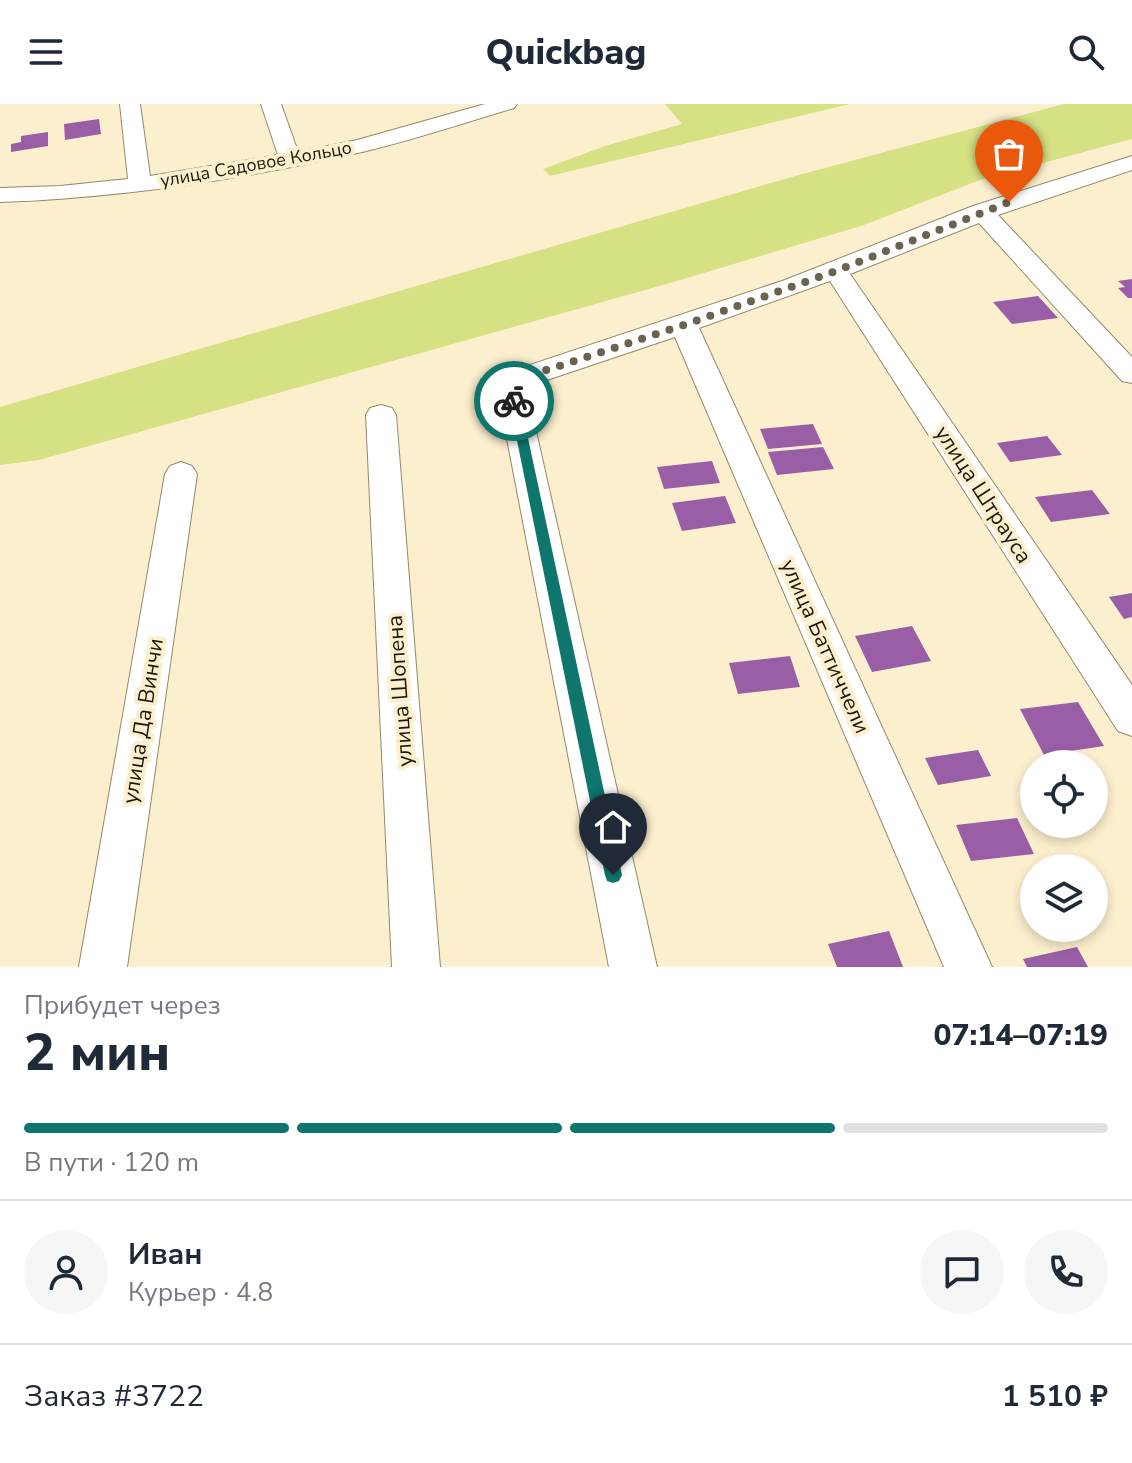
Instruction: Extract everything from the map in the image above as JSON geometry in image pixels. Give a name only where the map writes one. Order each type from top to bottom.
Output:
[{"type":"street","points":[[130,104],[140,184]]},
{"type":"street","points":[[271,104],[290,160]]},
{"type":"street","points":[[412,104],[424,128]]},
{"type":"street","name":"улица Садовое Кольцо","points":[[0,195],[60,193],[140,184],[290,160],[360,146],[507,104]]},
{"type":"street","points":[[633,967],[510,382],[836,271],[981,211],[1128,169]]},
{"type":"street","points":[[981,211],[1132,374]]},
{"type":"street","name":"улица Штрауса","points":[[836,271],[1132,718]]},
{"type":"street","name":"улица Баттиччели","points":[[684,325],[968,967]]},
{"type":"street","name":"улица Шопена","points":[[381,415],[416,967]]},
{"type":"street","name":"улица Да Винчи","points":[[103,967],[181,474]]},
{"type":"green space","points":[[665,104],[850,104],[550,176],[543,169],[605,146],[682,124]]},
{"type":"green space","points":[[1064,104],[1132,104],[1132,139],[980,180],[861,226],[670,283],[39,460],[0,465],[0,407],[795,176]]},
{"type":"building","points":[[99,119],[101,134],[65,140],[64,124]]},
{"type":"building","points":[[48,132],[48,146],[11,152],[11,144],[21,142],[21,136]]},
{"type":"building","points":[[1132,279],[1132,298],[1128,298],[1118,288],[1125,287],[1118,281]]},
{"type":"building","points":[[1038,296],[1058,318],[1012,324],[993,302]]},
{"type":"building","points":[[813,424],[822,444],[768,449],[760,429]]},
{"type":"building","points":[[1047,436],[1062,455],[1010,462],[997,443]]},
{"type":"building","points":[[823,447],[834,469],[777,475],[768,452]]},
{"type":"building","points":[[712,461],[720,483],[664,489],[657,467]]},
{"type":"building","points":[[1092,490],[1110,514],[1051,522],[1035,497]]},
{"type":"building","points":[[725,496],[736,523],[682,531],[672,503]]},
{"type":"building","points":[[1132,593],[1132,617],[1124,619],[1109,597]]},
{"type":"building","points":[[912,626],[931,661],[872,672],[855,636]]},
{"type":"building","points":[[790,656],[800,687],[738,694],[729,663]]},
{"type":"building","points":[[1078,702],[1104,746],[1041,750],[1020,709]]},
{"type":"building","points":[[978,750],[991,776],[938,785],[925,758]]},
{"type":"building","points":[[1017,818],[1020,838],[1026,838],[1034,854],[971,861],[956,825]]},
{"type":"building","points":[[889,931],[903,967],[837,967],[828,944]]},
{"type":"building","points":[[1077,947],[1088,967],[1027,967],[1023,959]]},
{"type":"way so far","points":[[514,401],[510,382],[836,271],[1009,202]]},
{"type":"route","points":[[514,401],[613,875]]}]
